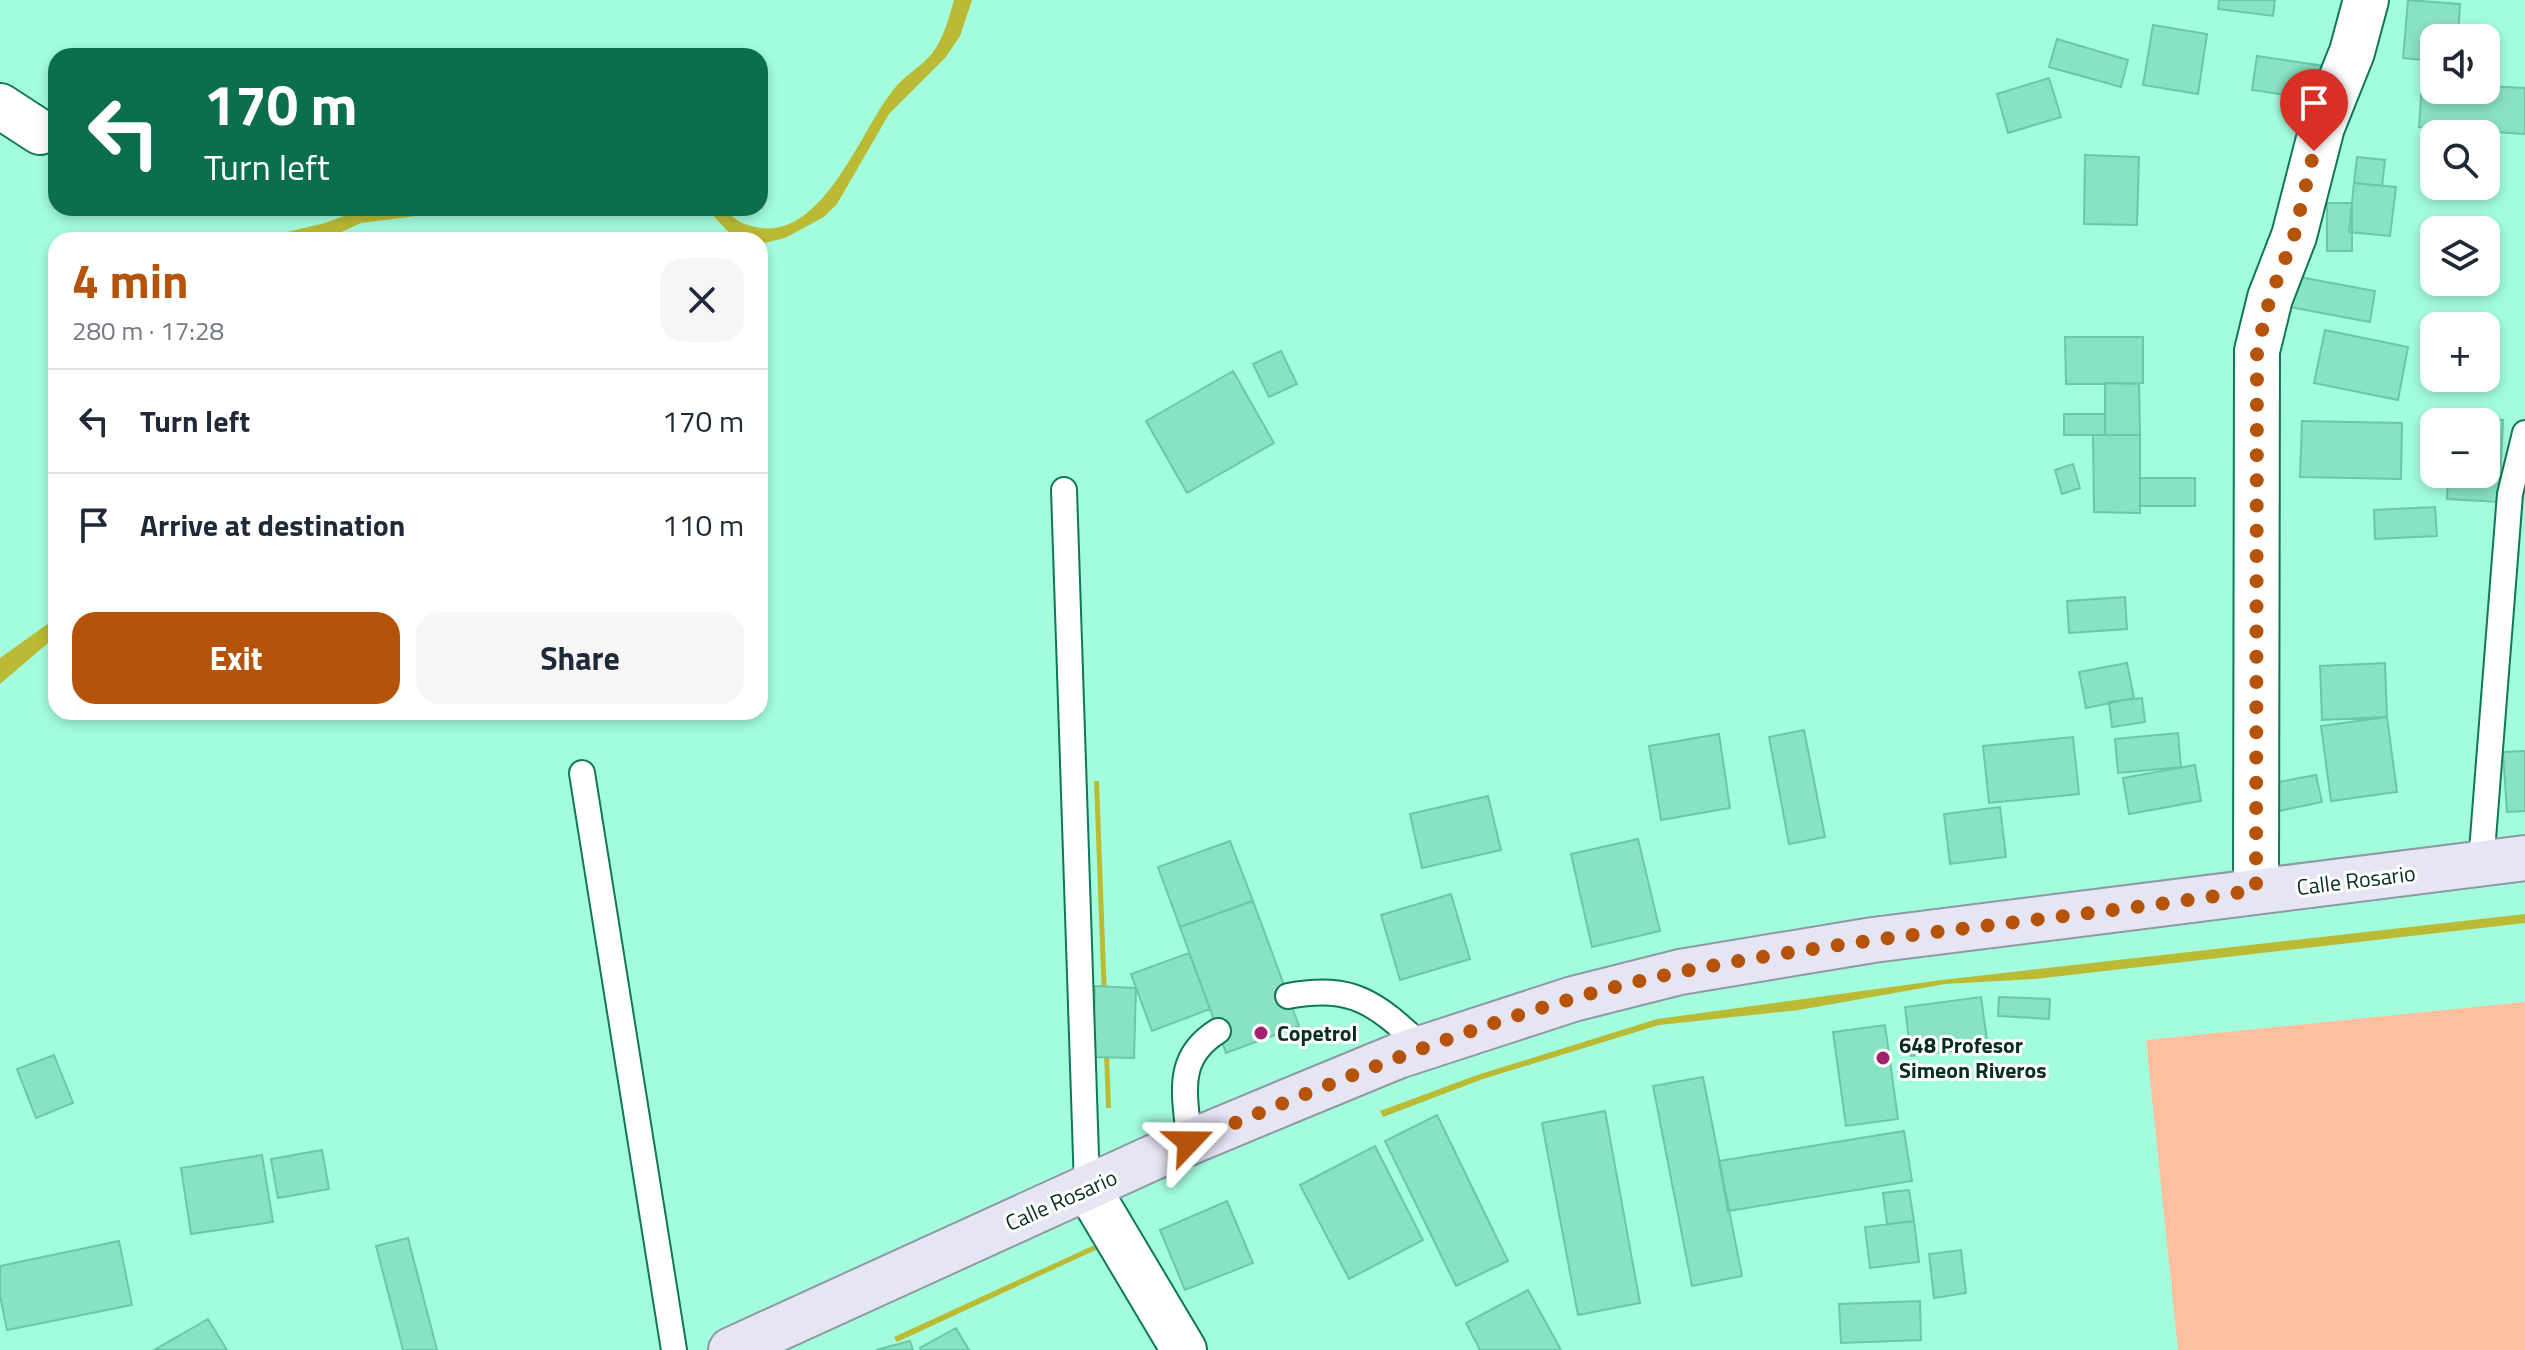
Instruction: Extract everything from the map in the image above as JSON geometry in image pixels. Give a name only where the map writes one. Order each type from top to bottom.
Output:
[{"type":"main road","name":"Calle Rosario","points":[[731,1350],[1189,1142],[1423,1047],[1573,999],[1680,972],[1873,940],[2525,858]]},
{"type":"street","points":[[2256,890],[2257,351],[2270,298],[2294,236],[2322,127],[2352,52],[2366,0]]},
{"type":"street","points":[[0,106],[40,132]]},
{"type":"street","points":[[1087,1187],[1184,1350]]},
{"type":"lane","points":[[2481,864],[2510,494],[2525,433]]},
{"type":"lane","points":[[1064,490],[1087,1187]]},
{"type":"lane","points":[[582,773],[674,1350]]},
{"type":"lane","points":[[1288,996],[1323,990],[1355,997],[1383,1011],[1423,1047]]},
{"type":"lane","points":[[1189,1142],[1185,1081],[1189,1059],[1218,1031]]},
{"type":"shaded area","points":[[954,0],[972,0],[960,36],[945,58],[889,114],[837,204],[824,217],[785,238],[768,242],[768,232],[728,232],[714,216],[732,216],[740,222],[761,228],[784,226],[804,215],[823,198],[881,107],[902,80],[935,50]]},
{"type":"shaded area","points":[[344,216],[416,216],[361,223],[341,232],[287,232]]},
{"type":"shaded area","points":[[48,624],[48,643],[0,684],[0,658]]},
{"type":"shaded area","points":[[1094,781],[1099,781],[1111,1108],[1106,1108]]},
{"type":"shaded area","points":[[2525,914],[2525,923],[2035,979],[1945,984],[1799,1010],[1659,1025],[1483,1079],[1383,1117],[1380,1111],[1477,1075],[1657,1019],[1942,980]]},
{"type":"shaded area","points":[[2525,1002],[2525,1350],[2178,1350],[2146,1040]]},
{"type":"shaded area","points":[[1112,1237],[1115,1241],[897,1342],[894,1337]]},
{"type":"building","points":[[2219,0],[2275,0],[2273,16],[2218,9]]},
{"type":"building","points":[[2408,0],[2460,4],[2459,24],[2420,24],[2420,60],[2403,58]]},
{"type":"building","points":[[2153,25],[2207,34],[2198,94],[2143,85]]},
{"type":"building","points":[[2057,39],[2128,60],[2121,87],[2049,67]]},
{"type":"building","points":[[2257,56],[2325,66],[2320,100],[2252,90]]},
{"type":"building","points":[[2049,78],[2061,117],[2008,133],[1997,94]]},
{"type":"building","points":[[2500,87],[2525,88],[2525,134],[2500,132],[2500,120],[2420,120],[2419,127],[2421,104],[2500,104]]},
{"type":"building","points":[[2085,155],[2139,157],[2137,225],[2084,224]]},
{"type":"building","points":[[2357,157],[2385,160],[2382,186],[2354,183]]},
{"type":"building","points":[[2354,183],[2396,187],[2390,236],[2349,232]]},
{"type":"building","points":[[2327,203],[2352,203],[2352,251],[2327,251]]},
{"type":"building","points":[[2294,276],[2375,291],[2370,322],[2289,307]]},
{"type":"building","points":[[2325,330],[2408,347],[2398,400],[2314,383]]},
{"type":"building","points":[[2065,337],[2143,337],[2143,383],[2066,384]]},
{"type":"building","points":[[1281,351],[1297,384],[1269,397],[1253,364]]},
{"type":"building","points":[[1233,371],[1274,443],[1187,493],[1146,421]]},
{"type":"building","points":[[2105,383],[2139,384],[2140,435],[2105,435]]},
{"type":"building","points":[[2064,414],[2105,414],[2105,435],[2064,435]]},
{"type":"building","points":[[2500,420],[2503,420],[2500,482]]},
{"type":"building","points":[[2302,421],[2402,423],[2401,479],[2300,477]]},
{"type":"building","points":[[2093,435],[2140,435],[2140,513],[2094,512]]},
{"type":"building","points":[[2073,464],[2080,488],[2062,494],[2055,470]]},
{"type":"building","points":[[2140,478],[2195,478],[2195,506],[2140,506]]},
{"type":"building","points":[[2447,488],[2500,488],[2499,502],[2447,499]]},
{"type":"building","points":[[2435,507],[2437,536],[2375,539],[2374,510]]},
{"type":"building","points":[[2125,597],[2127,629],[2069,633],[2067,601]]},
{"type":"building","points":[[2127,663],[2134,698],[2086,708],[2079,672]]},
{"type":"building","points":[[2385,663],[2387,717],[2322,720],[2320,666]]},
{"type":"building","points":[[2142,698],[2145,722],[2112,727],[2109,702]]},
{"type":"building","points":[[2387,717],[2397,792],[2331,801],[2321,726]]},
{"type":"building","points":[[1804,730],[1825,837],[1789,844],[1769,737]]},
{"type":"building","points":[[2178,733],[2181,767],[2118,773],[2115,739]]},
{"type":"building","points":[[1719,734],[1730,808],[1661,820],[1649,746]]},
{"type":"building","points":[[2073,737],[2079,794],[1989,803],[1983,746]]},
{"type":"building","points":[[2525,751],[2525,811],[2507,812],[2503,752]]},
{"type":"building","points":[[2195,765],[2201,801],[2129,814],[2123,778]]},
{"type":"building","points":[[2316,775],[2322,802],[2279,811],[2273,783]]},
{"type":"building","points":[[1488,796],[1501,850],[1422,868],[1410,814]]},
{"type":"building","points":[[2000,807],[2006,857],[1950,864],[1944,814]]},
{"type":"building","points":[[1638,839],[1660,931],[1592,947],[1571,854]]},
{"type":"building","points":[[1230,841],[1253,901],[1180,927],[1158,867]]},
{"type":"building","points":[[1451,894],[1470,959],[1400,980],[1381,915]]},
{"type":"building","points":[[1253,901],[1299,1026],[1226,1053],[1180,927]]},
{"type":"building","points":[[1189,953],[1210,1009],[1152,1031],[1131,974]]},
{"type":"building","points":[[1095,986],[1136,988],[1134,1058],[1093,1057]]},
{"type":"building","points":[[1981,997],[1988,1047],[1911,1056],[1905,1007]]},
{"type":"building","points":[[1999,997],[2050,999],[2049,1019],[1998,1016]]},
{"type":"building","points":[[1885,1025],[1898,1119],[1846,1126],[1833,1032]]},
{"type":"building","points":[[54,1055],[73,1103],[36,1118],[17,1069]]},
{"type":"building","points":[[1703,1077],[1742,1276],[1692,1286],[1653,1086]]},
{"type":"building","points":[[1605,1111],[1640,1303],[1578,1315],[1542,1123]]},
{"type":"building","points":[[1437,1115],[1508,1261],[1456,1286],[1385,1141]]},
{"type":"building","points":[[1904,1131],[1912,1181],[1728,1211],[1719,1161]]},
{"type":"building","points":[[1375,1146],[1423,1240],[1349,1279],[1300,1185]]},
{"type":"building","points":[[322,1150],[329,1189],[278,1198],[271,1159]]},
{"type":"building","points":[[262,1155],[273,1222],[191,1234],[181,1168]]},
{"type":"building","points":[[1909,1190],[1914,1221],[1887,1224],[1883,1193]]},
{"type":"building","points":[[1227,1201],[1253,1263],[1185,1290],[1160,1230]]},
{"type":"building","points":[[1914,1221],[1919,1262],[1870,1268],[1865,1227]]},
{"type":"building","points":[[408,1238],[437,1350],[403,1350],[376,1246]]},
{"type":"building","points":[[119,1241],[132,1305],[7,1330],[0,1296],[0,1266]]},
{"type":"building","points":[[1961,1250],[1966,1293],[1934,1298],[1929,1254]]},
{"type":"building","points":[[1528,1290],[1561,1350],[1480,1350],[1466,1323]]},
{"type":"building","points":[[1920,1301],[1921,1340],[1841,1343],[1839,1304]]},
{"type":"building","points":[[208,1319],[227,1350],[154,1350]]},
{"type":"building","points":[[956,1328],[969,1350],[921,1350],[920,1348]]},
{"type":"building","points":[[910,1341],[913,1350],[876,1350]]},
{"type":"place","name":"Copetrol","points":[[1261,1033]]},
{"type":"place","name":"648 Profesor Simeon Riveros","points":[[1883,1058]]},
{"type":"route","points":[[1189,1142],[1398,1056],[1573,999],[1680,972],[1873,940],[2256,890],[2257,351],[2270,298],[2294,236],[2314,151]]}]
